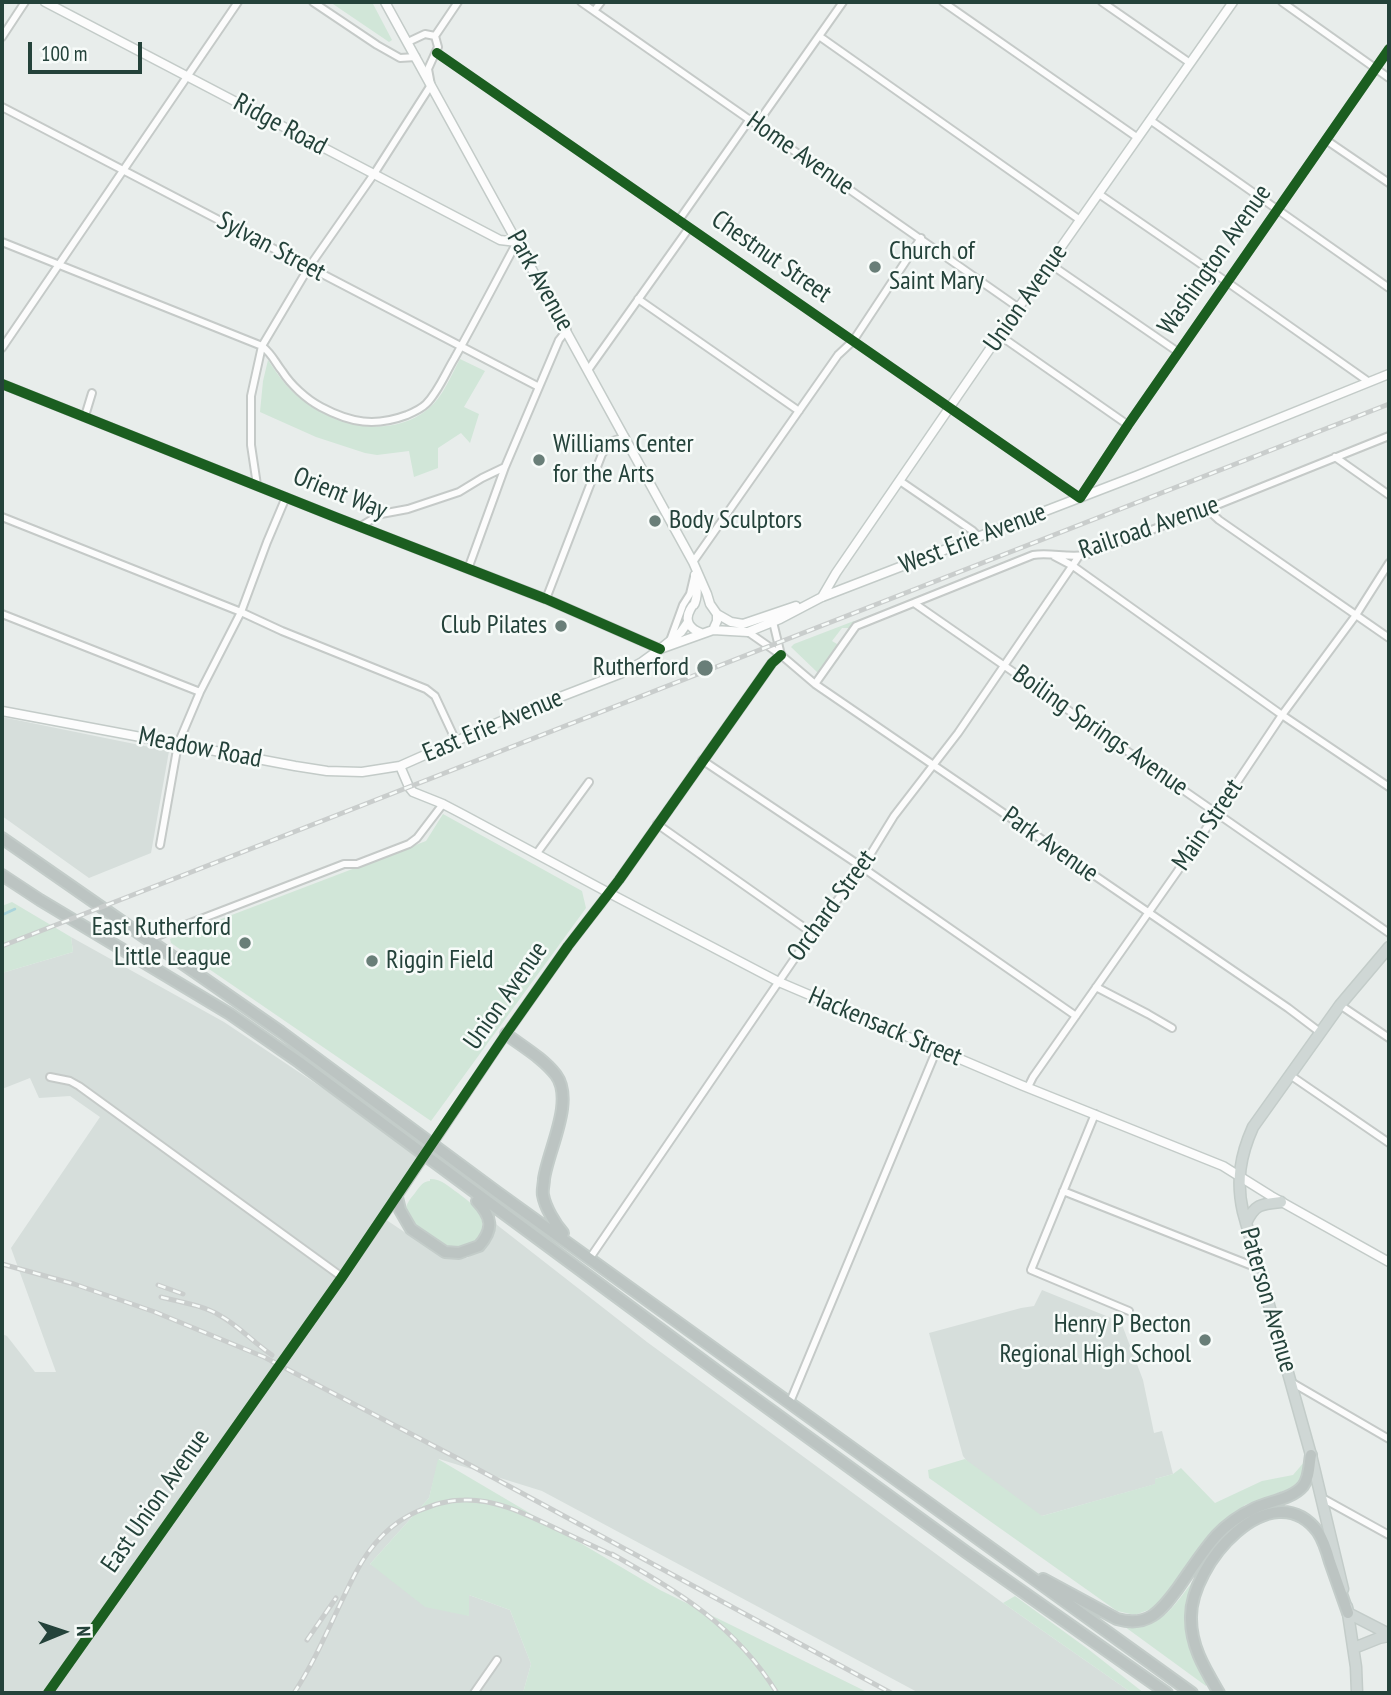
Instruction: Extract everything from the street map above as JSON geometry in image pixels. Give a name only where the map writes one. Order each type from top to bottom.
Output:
[{"type":"highway","points":[[2,838],[281,1032],[822,1428],[1192,1693]]},
{"type":"highway","points":[[2,875],[230,1014],[956,1544],[1157,1689],[1167,1693]]},
{"type":"highway","points":[[506,1034],[540,1058],[558,1077],[563,1097],[561,1118],[546,1167],[542,1194],[554,1223],[576,1248]]},
{"type":"highway","points":[[397,1197],[400,1210],[411,1229],[445,1252],[459,1253],[479,1246],[488,1232],[490,1220],[486,1210],[464,1185]]},
{"type":"highway","points":[[1004,1559],[1117,1619],[1130,1622],[1144,1620],[1165,1606],[1214,1539],[1229,1524],[1255,1508],[1295,1493],[1308,1477],[1311,1455]]},
{"type":"highway","points":[[1219,1693],[1198,1657],[1190,1617],[1192,1600],[1207,1565],[1225,1542],[1243,1526],[1279,1513],[1296,1514],[1309,1523],[1325,1545],[1348,1613]]},
{"type":"main road","name":"Paterson Avenue","points":[[1357,1693],[1348,1613],[1322,1497],[1246,1224],[1239,1176],[1245,1147],[1254,1127],[1340,1005],[1389,947]]},
{"type":"main road","points":[[1246,1224],[1252,1210],[1259,1205],[1282,1202]]},
{"type":"main road","points":[[1348,1613],[1389,1635]]},
{"type":"main road","points":[[1354,1648],[1389,1635]]},
{"type":"street","points":[[2,37],[25,2]]},
{"type":"street","name":"Ridge Road","points":[[45,2],[500,240],[517,242]]},
{"type":"street","points":[[2,348],[239,2]]},
{"type":"street","points":[[313,2],[400,58],[416,57]]},
{"type":"street","name":"Park Avenue","points":[[385,2],[625,436],[693,562],[710,604]]},
{"type":"street","points":[[435,36],[458,2]]},
{"type":"street","name":"Home Avenue","points":[[581,2],[1019,308]]},
{"type":"street","points":[[594,11],[601,2]]},
{"type":"street","points":[[679,220],[843,2]]},
{"type":"street","points":[[943,2],[1138,138]]},
{"type":"street","points":[[1102,2],[1190,63]]},
{"type":"street","name":"Union Avenue","points":[[822,597],[999,335],[1233,2]]},
{"type":"street","points":[[1282,2],[1389,78]]},
{"type":"street","points":[[408,42],[425,34],[435,36]]},
{"type":"street","points":[[257,485],[251,446],[251,396],[262,346],[309,267],[374,174],[431,85],[428,69],[436,52],[435,36]]},
{"type":"street","points":[[819,36],[1080,220]]},
{"type":"street","name":"Washington Avenue","points":[[1080,498],[1389,49]]},
{"type":"street","name":"Chestnut Street","points":[[436,52],[1080,498]]},
{"type":"street","name":"Sylvan Street","points":[[2,107],[540,387]]},
{"type":"street","points":[[1150,120],[1389,288]]},
{"type":"street","points":[[1326,140],[1389,183]]},
{"type":"street","points":[[1098,194],[1369,382]]},
{"type":"street","points":[[588,370],[689,228]]},
{"type":"street","points":[[693,562],[838,355],[853,341],[921,238]]},
{"type":"street","points":[[2,242],[262,346],[273,356],[281,371],[297,389],[320,406],[358,422],[374,423],[390,421],[426,405],[462,346],[517,242]]},
{"type":"street","points":[[1050,264],[1178,352]]},
{"type":"street","points":[[638,299],[799,411]]},
{"type":"street","points":[[468,569],[505,467],[559,340],[567,330]]},
{"type":"street","points":[[999,335],[1128,425]]},
{"type":"street","name":"West Erie Avenue","points":[[713,630],[748,632],[822,597],[1080,498],[1389,374]]},
{"type":"street","name":"Orient Way","points":[[2,384],[546,599],[660,649]]},
{"type":"street","points":[[85,416],[92,393]]},
{"type":"street","points":[[546,599],[601,454],[613,441],[625,436]]},
{"type":"street","name":"Railroad Avenue","points":[[815,684],[856,626],[1033,555],[1085,555],[1389,436]]},
{"type":"street","points":[[1335,457],[1389,495]]},
{"type":"street","points":[[361,526],[381,514],[408,509],[459,492],[505,467]]},
{"type":"street","points":[[900,481],[979,537]]},
{"type":"street","points":[[160,845],[178,744],[200,692],[241,612],[286,497]]},
{"type":"street","points":[[1207,509],[1389,638]]},
{"type":"street","points":[[2,517],[426,689],[435,696],[456,741]]},
{"type":"street","points":[[1050,554],[1073,566],[1389,788]]},
{"type":"street","name":"Orchard Street","points":[[590,1258],[812,933],[862,868],[894,816],[934,765],[1079,556]]},
{"type":"street","name":"Park Avenue","points":[[693,562],[696,597],[693,606]]},
{"type":"street","name":"Main Street","points":[[1028,1087],[1282,715],[1356,615],[1389,563]]},
{"type":"street","points":[[670,641],[690,594],[695,571]]},
{"type":"street","points":[[717,614],[718,621],[713,630],[701,633],[692,629],[688,622],[689,611],[700,603],[710,604],[717,614],[731,622],[743,624],[822,597]]},
{"type":"street","name":"Boiling Springs Avenue","points":[[914,603],[1389,933]]},
{"type":"street","points":[[2,614],[200,692]]},
{"type":"street","name":"East Erie Avenue","points":[[400,766],[524,711],[622,673],[660,649],[681,632],[688,622]]},
{"type":"street","points":[[772,622],[781,655]]},
{"type":"street","name":"Park Avenue","points":[[748,632],[815,684],[1321,1033]]},
{"type":"street","name":"East Erie Avenue","points":[[660,649],[701,633]]},
{"type":"street","name":"Union Avenue","points":[[276,1369],[342,1278],[568,946],[609,893],[772,663],[781,655]]},
{"type":"street","name":"Meadow Road","points":[[2,711],[327,771],[362,772],[400,766]]},
{"type":"street","points":[[702,760],[1076,1016]]},
{"type":"street","name":"Hackensack Street","points":[[400,766],[413,792],[443,804],[779,982],[1223,1166],[1389,1262]]},
{"type":"street","points":[[537,853],[589,782]]},
{"type":"street","points":[[147,940],[344,864],[357,864],[410,844],[443,804]]},
{"type":"street","points":[[657,824],[812,933]]},
{"type":"street","points":[[1096,987],[1172,1028]]},
{"type":"street","points":[[1340,1005],[1389,1038]]},
{"type":"street","points":[[790,1402],[937,1049]]},
{"type":"street","points":[[1290,1075],[1389,1143]]},
{"type":"street","points":[[50,1077],[71,1081],[79,1086],[342,1278]]},
{"type":"street","points":[[1095,1114],[1031,1270],[1129,1311]]},
{"type":"street","points":[[1063,1191],[1260,1269]]},
{"type":"street","name":"East Union Avenue","points":[[48,1693],[276,1369]]},
{"type":"street","points":[[1290,1381],[1389,1439]]},
{"type":"street","points":[[1322,1497],[1389,1535]]},
{"type":"street","points":[[474,1693],[497,1660]]},
{"type":"shaded area","points":[[2,717],[169,751],[151,853],[89,878],[2,816]]},
{"type":"shaded area","points":[[71,937],[224,1022],[424,1156],[385,1219],[440,1256],[454,1259],[467,1258],[476,1252],[492,1221],[647,1342],[1003,1603],[1132,1693],[919,1693],[542,1491],[439,1459],[429,1498],[370,1564],[469,1616],[469,1595],[510,1610],[531,1664],[523,1693],[2,1693],[2,1334],[7,1336],[35,1372],[56,1372],[11,1248],[100,1117],[70,1096],[39,1098],[30,1078],[2,1089],[2,973],[73,952]]},
{"type":"shaded area","points":[[1042,1290],[1121,1322],[1143,1380],[1154,1433],[1162,1431],[1173,1474],[1155,1479],[1156,1484],[1042,1516],[970,1465],[963,1456],[929,1333],[1034,1306]]},
{"type":"green space","points":[[330,2],[372,2],[392,40],[389,42]]},
{"type":"green space","points":[[460,359],[485,371],[464,407],[479,414],[470,443],[461,433],[438,448],[438,468],[414,477],[409,451],[377,455],[365,453],[316,437],[260,412],[268,360],[287,386],[309,405],[342,421],[378,426],[396,425],[428,409],[442,392]]},
{"type":"green space","points":[[854,621],[851,628],[842,628],[832,641],[837,644],[837,648],[821,672],[817,672],[791,647],[794,644]]},
{"type":"green space","name":"Riggin Field","points":[[443,814],[582,891],[586,908],[431,1121],[171,943],[170,939],[426,841]]},
{"type":"green space","points":[[12,902],[71,937],[73,952],[2,973],[2,906]]},
{"type":"green space","points":[[430,1179],[448,1186],[470,1202],[479,1214],[482,1220],[480,1234],[469,1246],[461,1249],[445,1247],[422,1232],[408,1216],[406,1209],[409,1201],[422,1184]]},
{"type":"green space","points":[[438,1459],[660,1590],[869,1693],[523,1693],[531,1664],[510,1610],[469,1595],[469,1616],[425,1607],[370,1564],[429,1498]]},
{"type":"green space","points":[[965,1459],[1042,1516],[1155,1484],[1155,1479],[1173,1474],[1181,1468],[1215,1503],[1262,1481],[1293,1475],[1305,1461],[1304,1478],[1289,1489],[1245,1505],[1219,1529],[1159,1606],[1135,1615],[1117,1611],[929,1478],[928,1470]]},
{"type":"green space","points":[[1197,1576],[1191,1597],[1206,1686],[1121,1624],[1147,1625],[1157,1620],[1174,1606]]},
{"type":"green space","points":[[1015,1596],[1144,1693],[1132,1693],[1003,1603]]},
{"type":"waterway","points":[[2,915],[15,909]]},
{"type":"railway","points":[[2,946],[1389,404]]},
{"type":"railway","points":[[2,1264],[74,1284],[155,1312],[264,1357],[457,1458],[891,1693]]},
{"type":"railway","points":[[158,1285],[183,1294]]},
{"type":"railway","points":[[161,1297],[198,1306],[219,1315],[272,1355]]},
{"type":"railway","points":[[294,1693],[367,1554],[389,1529],[418,1511],[452,1501],[488,1502],[523,1513],[619,1558]]},
{"type":"railway","points":[[612,1554],[683,1597],[724,1629],[761,1669],[777,1693]]},
{"type":"railway","points":[[307,1640],[336,1598]]},
{"type":"cycle path","points":[[437,53],[1080,498],[1389,49]]},
{"type":"cycle path","points":[[2,384],[546,599],[660,649]]},
{"type":"cycle path","points":[[48,1693],[342,1277],[568,946],[619,880],[772,663],[781,655]]},
{"type":"place","name":"Church of Saint Mary","points":[[875,267]]},
{"type":"place","name":"Williams Center for the Arts","points":[[539,460]]},
{"type":"place","name":"Body Sculptors","points":[[655,521]]},
{"type":"place","name":"Club Pilates","points":[[561,626]]},
{"type":"place","name":"Rutherford","points":[[705,668]]},
{"type":"place","name":"East Rutherford Little League","points":[[245,943]]},
{"type":"place","name":"Riggin Field","points":[[372,961]]},
{"type":"place","name":"Henry P Becton Regional High School","points":[[1205,1340]]}]
